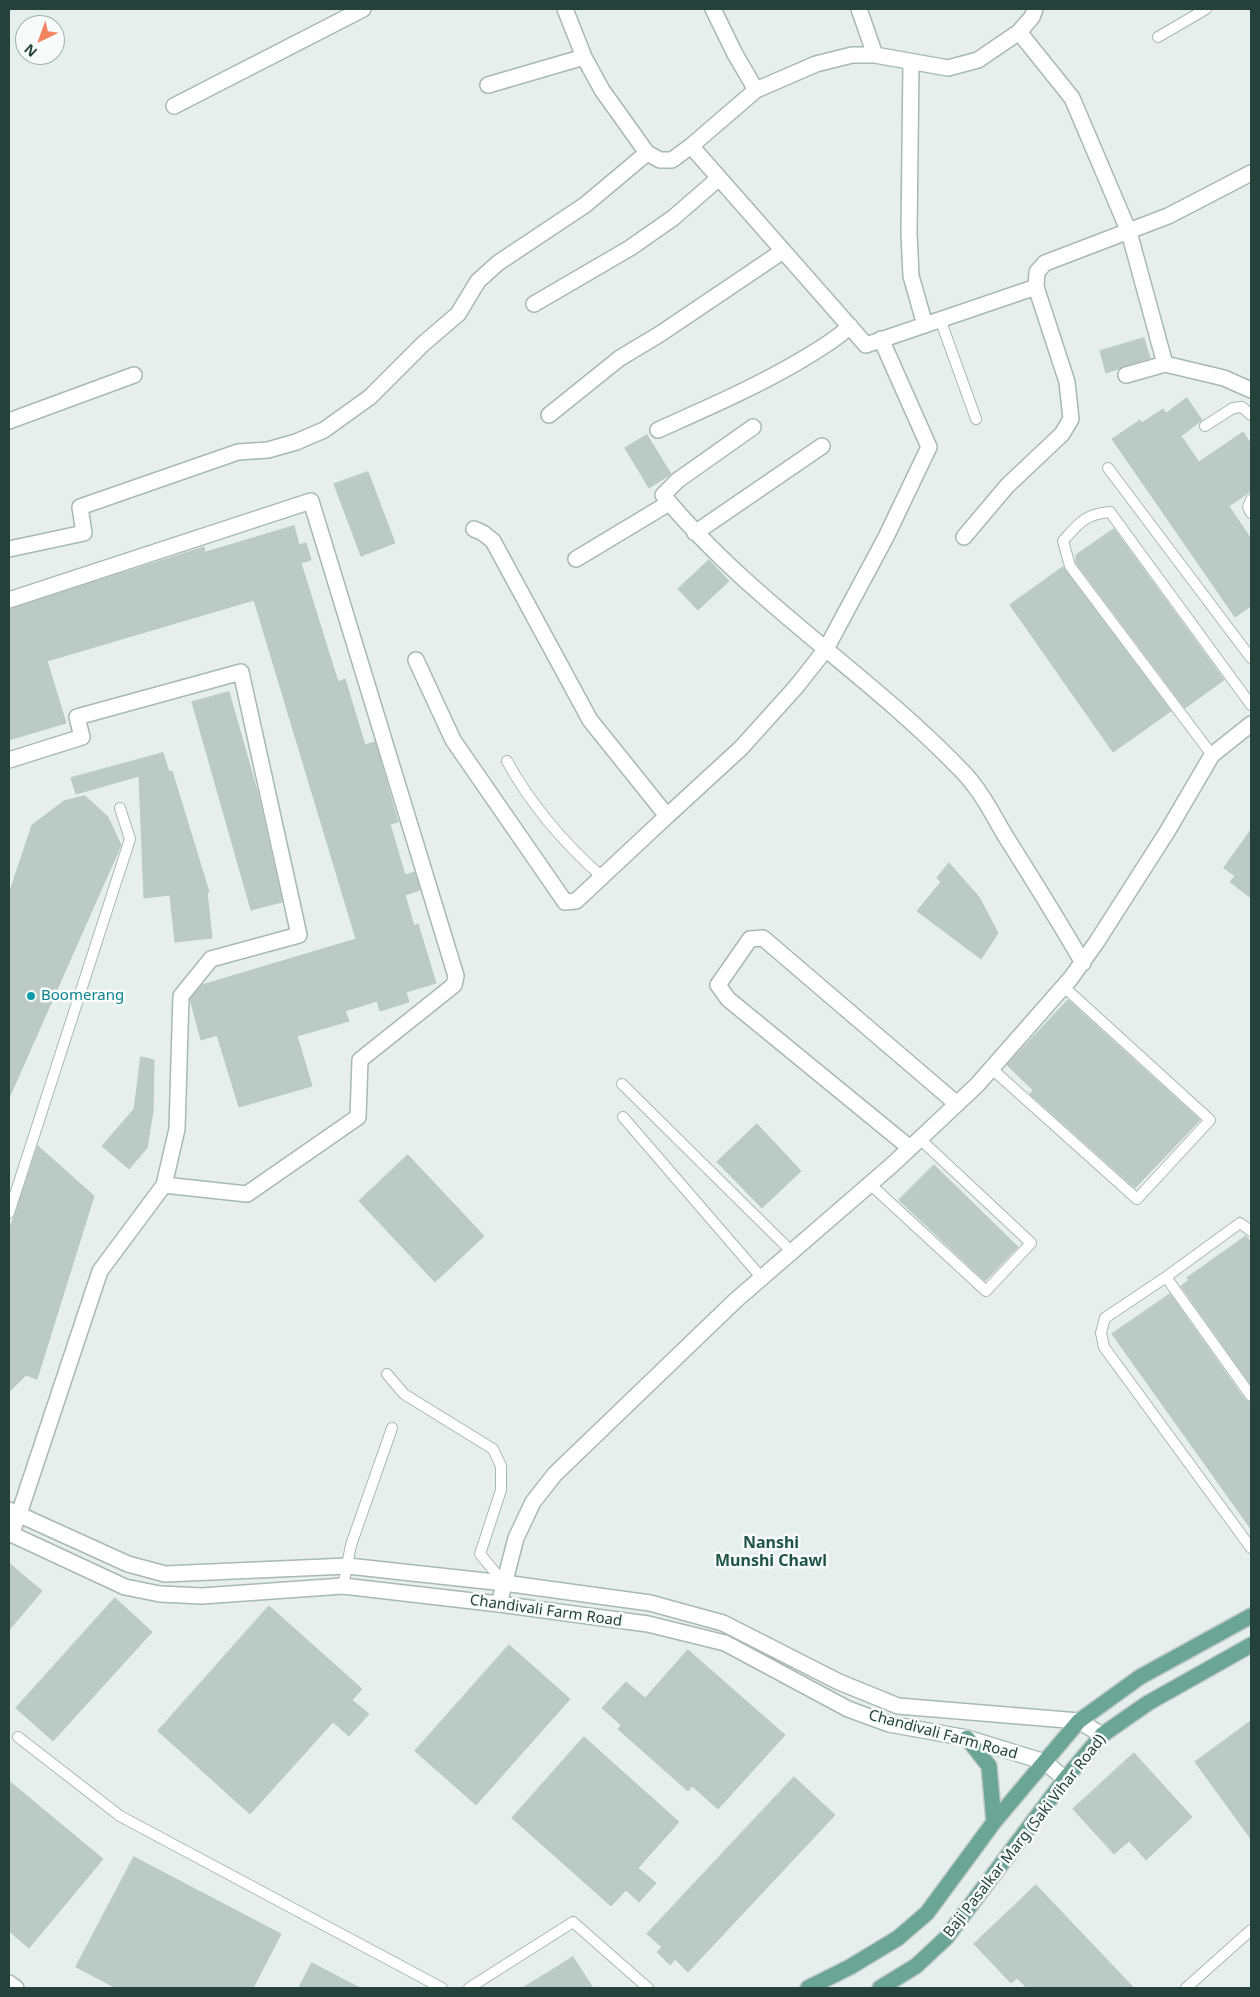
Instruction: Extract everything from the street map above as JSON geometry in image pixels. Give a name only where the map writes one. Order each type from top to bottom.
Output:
[{"type":"main road","name":"Baji Pasalkar Marg (Saki Vihar Road)","points":[[808,1988],[850,1967],[898,1938],[927,1912],[994,1822],[1079,1721],[1140,1677],[1251,1616]]},
{"type":"main road","name":"Baji Pasalkar Marg (Saki Vihar Road)","points":[[880,1988],[916,1966],[946,1938],[1065,1779],[1102,1735],[1148,1703],[1251,1645]]},
{"type":"main road","points":[[967,1738],[989,1766],[994,1822]]},
{"type":"street","points":[[174,106],[363,9]]},
{"type":"street","points":[[565,9],[584,56],[602,90],[647,153],[660,160],[672,160],[692,146],[756,90],[816,64],[852,55],[876,55],[948,68],[978,60],[1019,32],[1032,16],[1035,9]]},
{"type":"street","points":[[714,9],[735,54],[756,90]]},
{"type":"street","points":[[859,9],[876,55]]},
{"type":"street","points":[[1019,32],[1072,98],[1129,232],[1165,364]]},
{"type":"street","points":[[488,85],[584,56]]},
{"type":"street","points":[[912,63],[909,233],[911,276],[925,324]]},
{"type":"street","points":[[692,146],[866,344],[1036,287]]},
{"type":"street","points":[[9,549],[84,533],[80,507],[238,452],[268,450],[296,442],[324,430],[370,397],[423,344],[458,314],[478,281],[498,263],[585,205],[647,153]]},
{"type":"street","points":[[964,537],[1007,486],[1062,434],[1070,420],[1067,382],[1036,287],[1037,272],[1045,263],[1129,232],[1250,173]]},
{"type":"street","points":[[534,304],[630,248],[673,218],[719,178]]},
{"type":"street","points":[[549,415],[620,358],[660,334],[783,251]]},
{"type":"street","points":[[658,430],[742,392],[793,365],[839,337],[850,326]]},
{"type":"street","points":[[416,660],[453,740],[565,902],[576,901],[741,748],[796,687],[826,649],[886,538],[929,447],[881,339]]},
{"type":"street","points":[[1126,375],[1165,364],[1224,378],[1251,390]]},
{"type":"street","points":[[9,421],[134,375]]},
{"type":"street","points":[[753,427],[678,480],[663,495],[695,533],[826,649],[861,676],[964,773],[996,820],[1082,962]]},
{"type":"street","points":[[695,533],[822,446]]},
{"type":"street","points":[[9,600],[311,501],[456,976],[454,985],[360,1060],[358,1117],[247,1194],[164,1185]]},
{"type":"street","points":[[576,559],[669,503]]},
{"type":"street","points":[[474,529],[493,541],[590,720],[667,816]]},
{"type":"street","points":[[9,760],[82,737],[77,717],[241,672],[299,935],[211,958],[182,996],[178,1130],[164,1185],[100,1271],[14,1512],[10,1533]]},
{"type":"street","points":[[498,1604],[516,1538],[533,1502],[555,1474],[761,1277],[870,1184],[992,1069],[1064,987],[1082,962],[1167,832],[1212,755],[1251,724]]},
{"type":"street","points":[[915,1143],[728,999],[718,985],[750,939],[763,938],[957,1104]]},
{"type":"street","points":[[14,1512],[123,1562],[165,1574],[348,1566],[504,1583],[650,1604],[723,1623],[838,1682],[898,1706],[1079,1721],[1102,1735]]},
{"type":"street","name":"Chandivali Farm Road","points":[[10,1533],[125,1588],[160,1594],[202,1596],[343,1586],[648,1624],[725,1643],[848,1709],[889,1724],[967,1738],[1045,1762],[1065,1779]]},
{"type":"street","points":[[117,1583],[123,1562]]},
{"type":"street","points":[[758,1660],[766,1646]]},
{"type":"street","points":[[9,1984],[16,1988]]},
{"type":"lane","points":[[1158,38],[1206,9]]},
{"type":"lane","points":[[940,319],[976,419]]},
{"type":"lane","points":[[1205,426],[1233,408],[1242,407],[1251,415]]},
{"type":"lane","points":[[1108,468],[1251,658]]},
{"type":"lane","points":[[1251,500],[1248,507],[1251,513]]},
{"type":"lane","points":[[1212,755],[1070,566],[1063,540],[1082,520],[1097,513],[1110,512],[1251,705]]},
{"type":"lane","points":[[507,762],[521,786],[561,836],[602,877]]},
{"type":"lane","points":[[9,1213],[130,839],[120,808]]},
{"type":"lane","points":[[992,1069],[1137,1199],[1210,1120],[1064,987]]},
{"type":"lane","points":[[622,1084],[790,1252]]},
{"type":"lane","points":[[623,1116],[761,1277]]},
{"type":"lane","points":[[870,1184],[986,1291],[1030,1243],[915,1143]]},
{"type":"lane","points":[[1251,1231],[1240,1224],[1105,1318],[1101,1332],[1104,1347],[1251,1548]]},
{"type":"lane","points":[[1166,1277],[1251,1396]]},
{"type":"lane","points":[[387,1374],[404,1394],[492,1449],[501,1466],[501,1490],[480,1554],[504,1583]]},
{"type":"lane","points":[[343,1586],[351,1545],[392,1428]]},
{"type":"lane","points":[[18,1737],[120,1816],[442,1988]]},
{"type":"lane","points":[[469,1988],[573,1922],[648,1988]]},
{"type":"lane","points":[[1186,1988],[1251,1930]]},
{"type":"building","points":[[1144,338],[1150,358],[1106,373],[1100,351]]},
{"type":"building","points":[[1187,398],[1202,420],[1181,436],[1199,462],[1243,432],[1251,444],[1251,491],[1229,506],[1251,539],[1251,606],[1235,617],[1112,439],[1140,420],[1142,423],[1163,409],[1166,413]]},
{"type":"building","points":[[647,435],[671,474],[649,488],[625,448]]},
{"type":"building","points":[[368,472],[395,543],[361,556],[334,484]]},
{"type":"building","points":[[294,526],[299,545],[306,543],[311,560],[301,563],[338,682],[345,679],[365,745],[375,742],[398,822],[390,824],[405,875],[415,872],[420,890],[405,895],[414,926],[418,924],[436,983],[406,992],[409,1002],[380,1011],[377,1001],[345,1011],[349,1021],[297,1036],[312,1086],[239,1107],[217,1035],[201,1040],[190,999],[202,985],[356,939],[254,600],[47,661],[66,723],[9,740],[9,609],[204,547],[205,552]]},
{"type":"building","points":[[1114,529],[1224,680],[1185,708],[1076,563],[1076,555]]},
{"type":"building","points":[[709,560],[729,581],[698,610],[678,589]]},
{"type":"building","points":[[1063,567],[1171,711],[1113,752],[1010,605]]},
{"type":"building","points":[[229,692],[258,794],[282,902],[251,910],[192,702]]},
{"type":"building","points":[[163,753],[169,772],[172,771],[209,892],[207,892],[212,938],[175,942],[170,895],[144,898],[139,776],[76,794],[71,778]]},
{"type":"building","name":"Boomerang","points":[[85,796],[108,817],[121,845],[9,1098],[9,894],[32,825],[64,801]]},
{"type":"building","points":[[1251,830],[1251,898],[1230,882],[1235,876],[1224,868]]},
{"type":"building","points":[[949,863],[979,897],[998,933],[981,959],[917,911],[941,882],[937,878]]},
{"type":"building","points":[[1068,1000],[1200,1120],[1135,1188],[1030,1094],[1033,1090],[1007,1065]]},
{"type":"building","points":[[141,1057],[154,1060],[153,1111],[147,1148],[129,1169],[102,1146],[134,1109]]},
{"type":"building","points":[[757,1124],[801,1171],[762,1208],[717,1162]]},
{"type":"building","points":[[38,1146],[94,1196],[37,1379],[26,1375],[9,1392],[9,1231]]},
{"type":"building","points":[[408,1155],[484,1236],[435,1282],[359,1201]]},
{"type":"building","points":[[934,1165],[1018,1247],[985,1281],[899,1200]]},
{"type":"building","points":[[1246,1236],[1251,1243],[1251,1385],[1181,1286],[1189,1280],[1187,1278]]},
{"type":"building","points":[[1170,1294],[1245,1400],[1251,1403],[1251,1529],[1112,1334]]},
{"type":"building","points":[[9,1563],[42,1591],[9,1630]]},
{"type":"building","points":[[115,1598],[152,1632],[53,1741],[16,1708]]},
{"type":"building","points":[[269,1606],[362,1689],[352,1700],[369,1714],[349,1736],[333,1722],[250,1814],[158,1731]]},
{"type":"building","points":[[509,1645],[570,1699],[476,1805],[415,1751]]},
{"type":"building","points":[[688,1650],[785,1735],[718,1809],[692,1786],[688,1791],[618,1729],[621,1725],[602,1708],[626,1682],[645,1698]]},
{"type":"building","points":[[1251,1721],[1251,1839],[1195,1762]]},
{"type":"building","points":[[584,1737],[679,1822],[638,1868],[656,1883],[639,1902],[626,1890],[611,1906],[512,1818]]},
{"type":"building","points":[[1134,1753],[1192,1817],[1146,1860],[1129,1841],[1114,1854],[1073,1809]]},
{"type":"building","points":[[794,1777],[835,1815],[688,1972],[675,1959],[670,1965],[657,1952],[662,1947],[647,1934]]},
{"type":"building","points":[[9,1781],[103,1859],[29,1948],[9,1931]]},
{"type":"building","points":[[134,1857],[281,1934],[253,1988],[116,1988],[76,1967]]},
{"type":"building","points":[[1036,1885],[1134,1988],[1027,1988],[1017,1978],[1011,1983],[974,1944]]},
{"type":"building","points":[[573,1957],[593,1988],[523,1988]]},
{"type":"building","points":[[312,1963],[360,1988],[299,1988]]},
{"type":"place","name":"Boomerang","points":[[31,996]]},
{"type":"district","name":"Nanshi Munshi Chawl","points":[[771,1552]]}]
